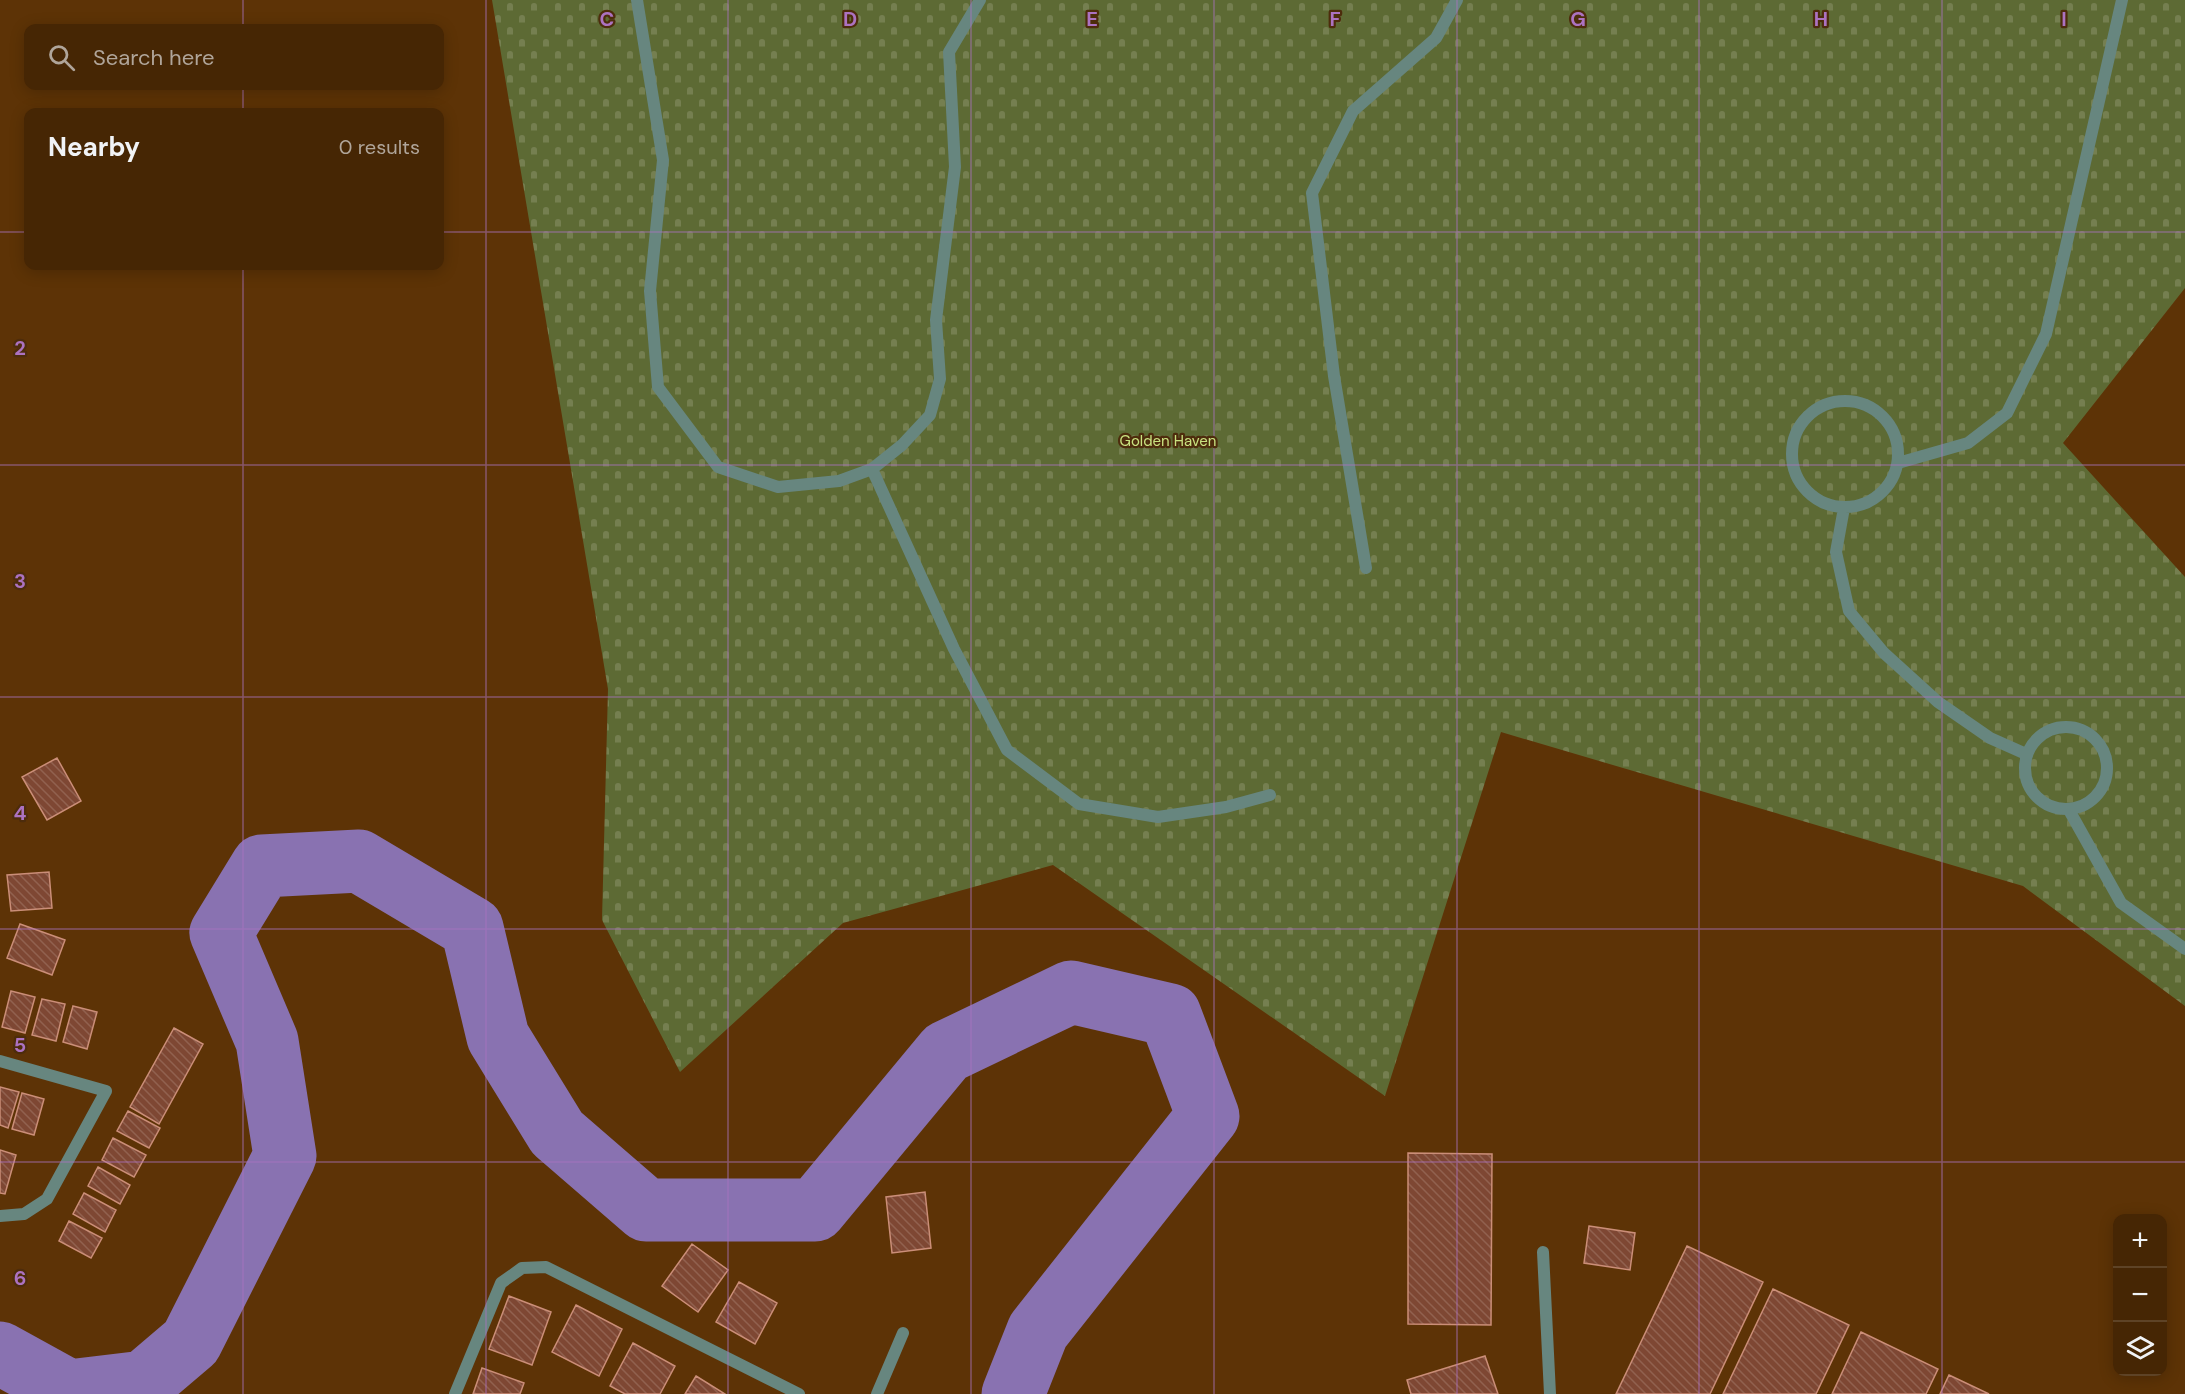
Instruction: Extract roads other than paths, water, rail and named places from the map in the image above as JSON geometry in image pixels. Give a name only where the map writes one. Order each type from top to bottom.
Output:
[{"type":"street","points":[[637,0],[663,160],[650,291],[658,387],[718,467],[778,487],[839,481],[872,469],[902,445],[930,415],[940,379],[936,320],[955,167],[949,52],[980,0]]},
{"type":"street","points":[[1366,568],[1334,376],[1312,193],[1353,111],[1436,38],[1457,0]]},
{"type":"street","points":[[1898,463],[1968,443],[2007,413],[2046,334],[2122,0]]},
{"type":"street","points":[[1845,400],[1875,409],[1895,433],[1898,463],[1885,490],[1859,506],[1844,508],[1829,506],[1804,489],[1791,463],[1795,433],[1815,409],[1845,400]]},
{"type":"street","points":[[872,469],[954,649],[1007,750],[1078,804],[1158,816],[1226,807],[1270,795]]},
{"type":"street","points":[[1844,508],[1836,552],[1849,611],[1884,653],[1938,702],[1990,738],[2026,754]]},
{"type":"street","points":[[2062,726],[2086,731],[2103,748],[2108,771],[2099,794],[2080,807],[2069,810],[2057,809],[2037,797],[2025,777],[2026,754],[2040,735],[2062,726]]},
{"type":"street","points":[[2069,810],[2121,903],[2185,949]]},
{"type":"street","points":[[0,1060],[106,1091],[47,1199],[24,1214],[0,1216]]},
{"type":"street","points":[[1543,1252],[1550,1394]]},
{"type":"street","points":[[455,1394],[501,1283],[522,1268],[546,1267],[799,1394]]},
{"type":"street","points":[[877,1394],[903,1333]]},
{"type":"waterway","points":[[0,1353],[69,1391],[144,1382],[191,1342],[285,1156],[267,1041],[221,933],[262,866],[359,861],[472,928],[498,1037],[557,1133],[646,1210],[815,1210],[946,1052],[1071,992],[1170,1015],[1208,1116],[1038,1331],[1013,1394]]},
{"type":"park label","name":"Golden Haven","points":[[1168,441]]}]
